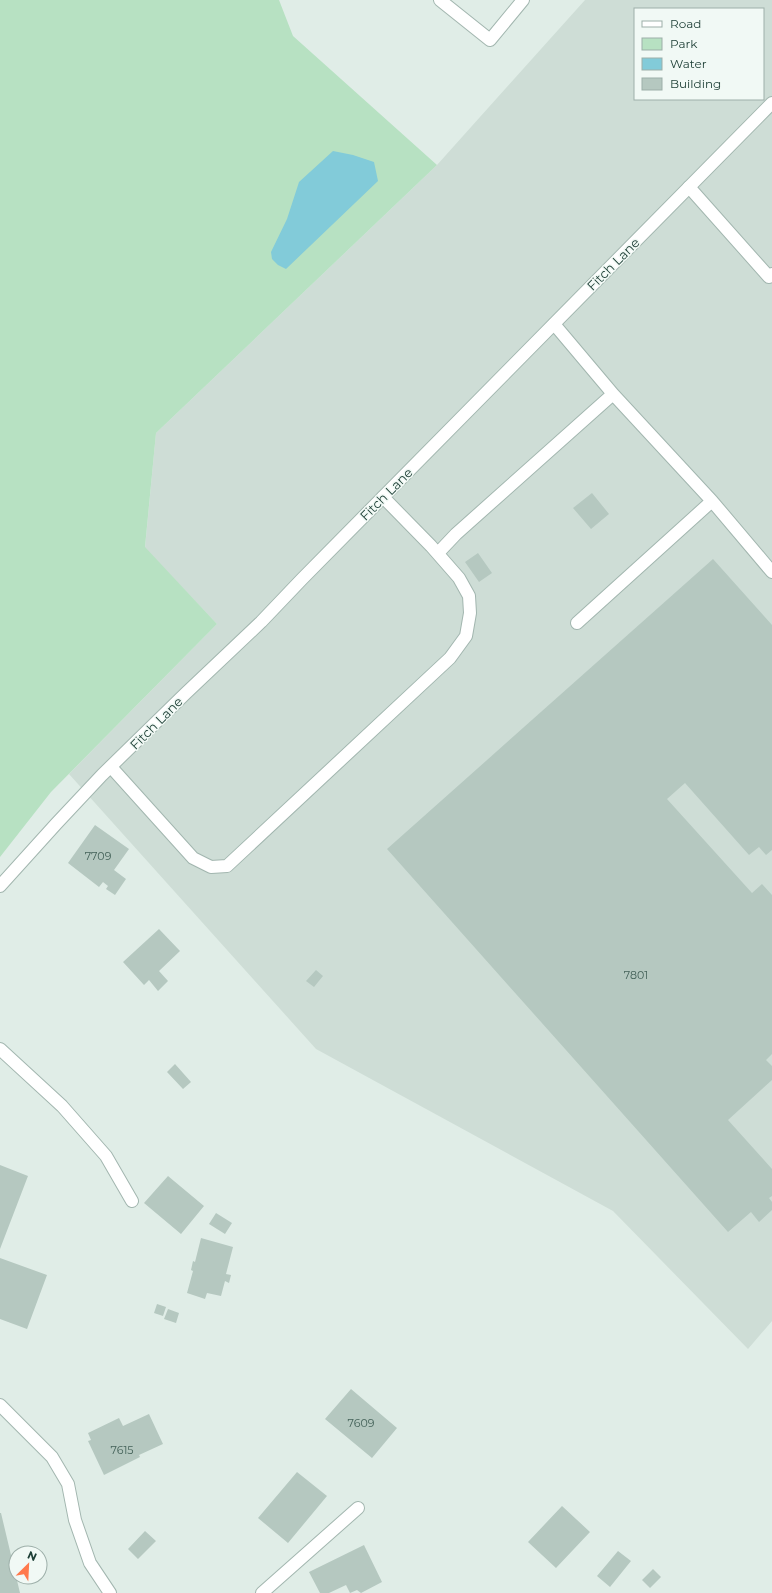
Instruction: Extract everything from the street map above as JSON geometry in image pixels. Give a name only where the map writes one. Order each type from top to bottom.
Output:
[{"type":"street","points":[[440,0],[490,40],[523,0]]},
{"type":"street","name":"Fitch Lane","points":[[0,886],[56,824],[111,767],[192,687],[261,622],[772,103]]},
{"type":"street","points":[[689,187],[771,277]]},
{"type":"street","points":[[554,324],[613,394],[712,501],[772,572]]},
{"type":"street","points":[[438,553],[462,529],[613,394]]},
{"type":"street","points":[[111,767],[193,858],[211,866],[227,866],[450,658],[466,636],[470,613],[469,596],[459,578],[438,553],[383,497]]},
{"type":"street","points":[[577,623],[712,501]]},
{"type":"street","points":[[0,1049],[62,1106],[106,1156],[132,1201]]},
{"type":"street","points":[[0,1405],[52,1457],[68,1484],[75,1520],[90,1564],[110,1593]]},
{"type":"street","points":[[262,1593],[358,1508]]},
{"type":"shaded area","points":[[585,0],[772,0],[772,1321],[748,1349],[613,1211],[316,1049],[69,774],[217,624],[145,548],[156,433],[437,165]]},
{"type":"green space","points":[[0,0],[279,0],[293,36],[437,165],[156,433],[145,547],[217,624],[51,792],[0,857]]},
{"type":"water","points":[[333,151],[353,155],[374,162],[378,181],[286,269],[278,265],[272,259],[271,252],[287,219],[299,182]]},
{"type":"building","points":[[592,493],[609,514],[591,529],[573,508]]},
{"type":"building","points":[[478,553],[492,573],[479,582],[465,562]]},
{"type":"building","points":[[713,559],[772,625],[772,850],[766,855],[759,847],[749,855],[685,783],[667,799],[752,893],[762,884],[772,895],[772,1054],[766,1060],[772,1066],[772,1080],[728,1120],[772,1169],[772,1196],[769,1198],[772,1202],[772,1210],[759,1222],[751,1212],[728,1232],[387,849]]},
{"type":"building","points":[[95,825],[129,849],[114,870],[126,879],[115,895],[106,889],[108,886],[103,882],[99,887],[68,863]]},
{"type":"building","points":[[159,929],[180,951],[159,971],[168,981],[158,991],[149,980],[144,985],[123,962]]},
{"type":"building","points":[[316,970],[323,976],[314,987],[306,981]]},
{"type":"building","points":[[175,1064],[191,1082],[183,1089],[167,1072]]},
{"type":"building","points":[[0,1165],[28,1176],[0,1249]]},
{"type":"building","points":[[168,1176],[204,1206],[181,1234],[144,1203]]},
{"type":"building","points":[[216,1213],[232,1223],[225,1234],[209,1224]]},
{"type":"building","points":[[201,1238],[233,1247],[226,1274],[231,1275],[229,1283],[225,1281],[221,1296],[207,1293],[205,1299],[187,1293],[193,1271],[191,1270],[193,1261],[195,1262]]},
{"type":"building","points":[[0,1258],[47,1275],[27,1329],[0,1319]]},
{"type":"building","points":[[157,1304],[166,1307],[163,1316],[154,1313]]},
{"type":"building","points":[[168,1309],[179,1313],[176,1323],[164,1319]]},
{"type":"building","points":[[351,1389],[397,1428],[372,1458],[325,1419]]},
{"type":"building","points":[[149,1414],[163,1444],[139,1455],[140,1457],[104,1475],[88,1441],[91,1440],[88,1433],[119,1418],[123,1426]]},
{"type":"building","points":[[297,1472],[327,1496],[288,1543],[258,1518]]},
{"type":"building","points":[[562,1506],[590,1532],[556,1568],[528,1542]]},
{"type":"building","points":[[1,1513],[9,1545],[8,1585],[18,1585],[20,1593],[0,1593]]},
{"type":"building","points":[[145,1531],[156,1541],[138,1559],[128,1549]]},
{"type":"building","points":[[364,1545],[382,1582],[361,1593],[357,1590],[350,1593],[346,1585],[329,1593],[320,1593],[309,1572]]},
{"type":"building","points":[[618,1551],[631,1561],[610,1587],[597,1576]]},
{"type":"building","points":[[653,1569],[661,1577],[650,1588],[642,1580]]}]
